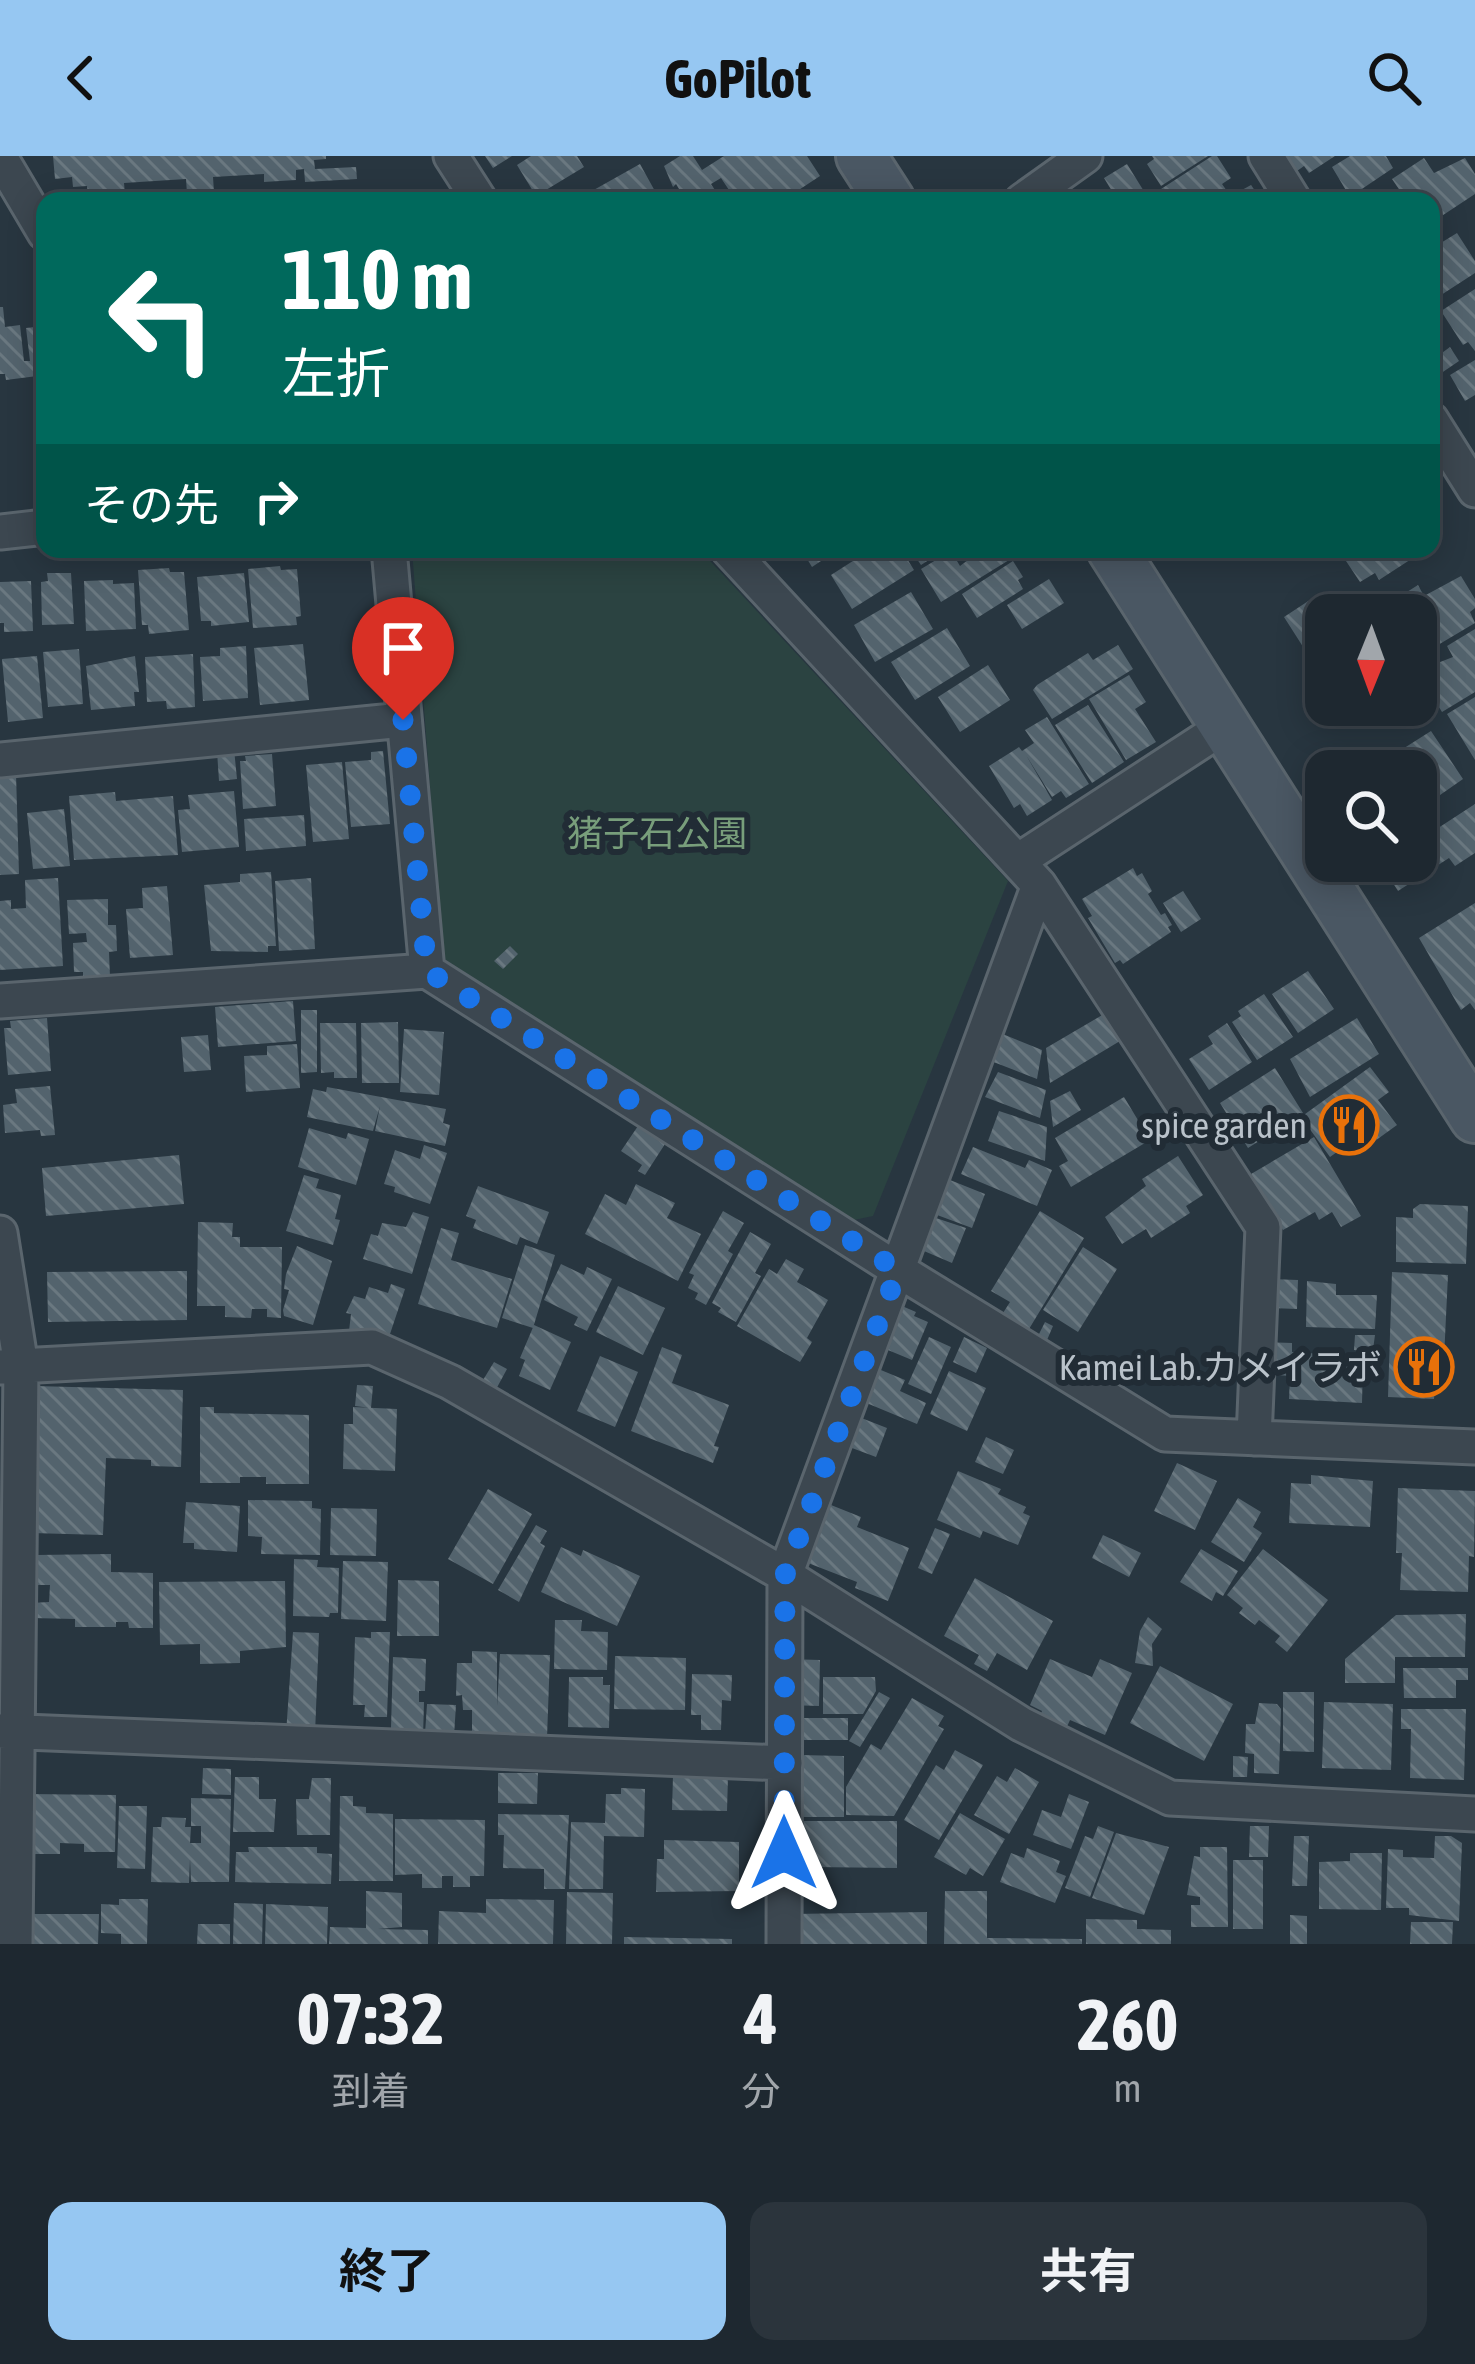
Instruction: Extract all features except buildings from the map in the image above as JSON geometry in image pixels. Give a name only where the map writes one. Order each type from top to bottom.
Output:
[{"type":"street","points":[[451,156],[474,192]]},
{"type":"street","points":[[861,156],[884,192]]},
{"type":"street","points":[[1035,192],[1085,156]]},
{"type":"street","points":[[1266,156],[1288,192]]},
{"type":"street","points":[[0,157],[36,218]]},
{"type":"street","points":[[1440,432],[1471,475]]},
{"type":"street","points":[[0,532],[36,528]]},
{"type":"street","points":[[390,558],[427,971]]},
{"type":"street","points":[[736,558],[1028,873],[1263,1227],[1254,1438]]},
{"type":"street","points":[[1118,558],[1475,1118]]},
{"type":"street","points":[[0,760],[403,720]]},
{"type":"street","points":[[784,1944],[785,1575],[898,1270],[1028,873],[1225,727]]},
{"type":"street","points":[[0,1001],[427,971],[1165,1434],[1475,1447]]},
{"type":"street","points":[[0,1233],[10,1367],[9,1731],[15,1944]]},
{"type":"street","points":[[10,1367],[372,1347],[450,1382],[785,1575],[1021,1724],[1170,1798],[1475,1814]]},
{"type":"street","points":[[9,1731],[785,1762]]},
{"type":"green space","name":"猪子石公園","points":[[413,558],[707,558],[1008,881],[873,1216],[844,1222],[443,958]]},
{"type":"place","name":"spice garden","points":[[1349,1125]]},
{"type":"place","name":"Kamei Lab.カメイラボ","points":[[1424,1367]]},
{"type":"route","points":[[403,720],[427,971],[898,1270],[785,1575],[784,1853]]}]
